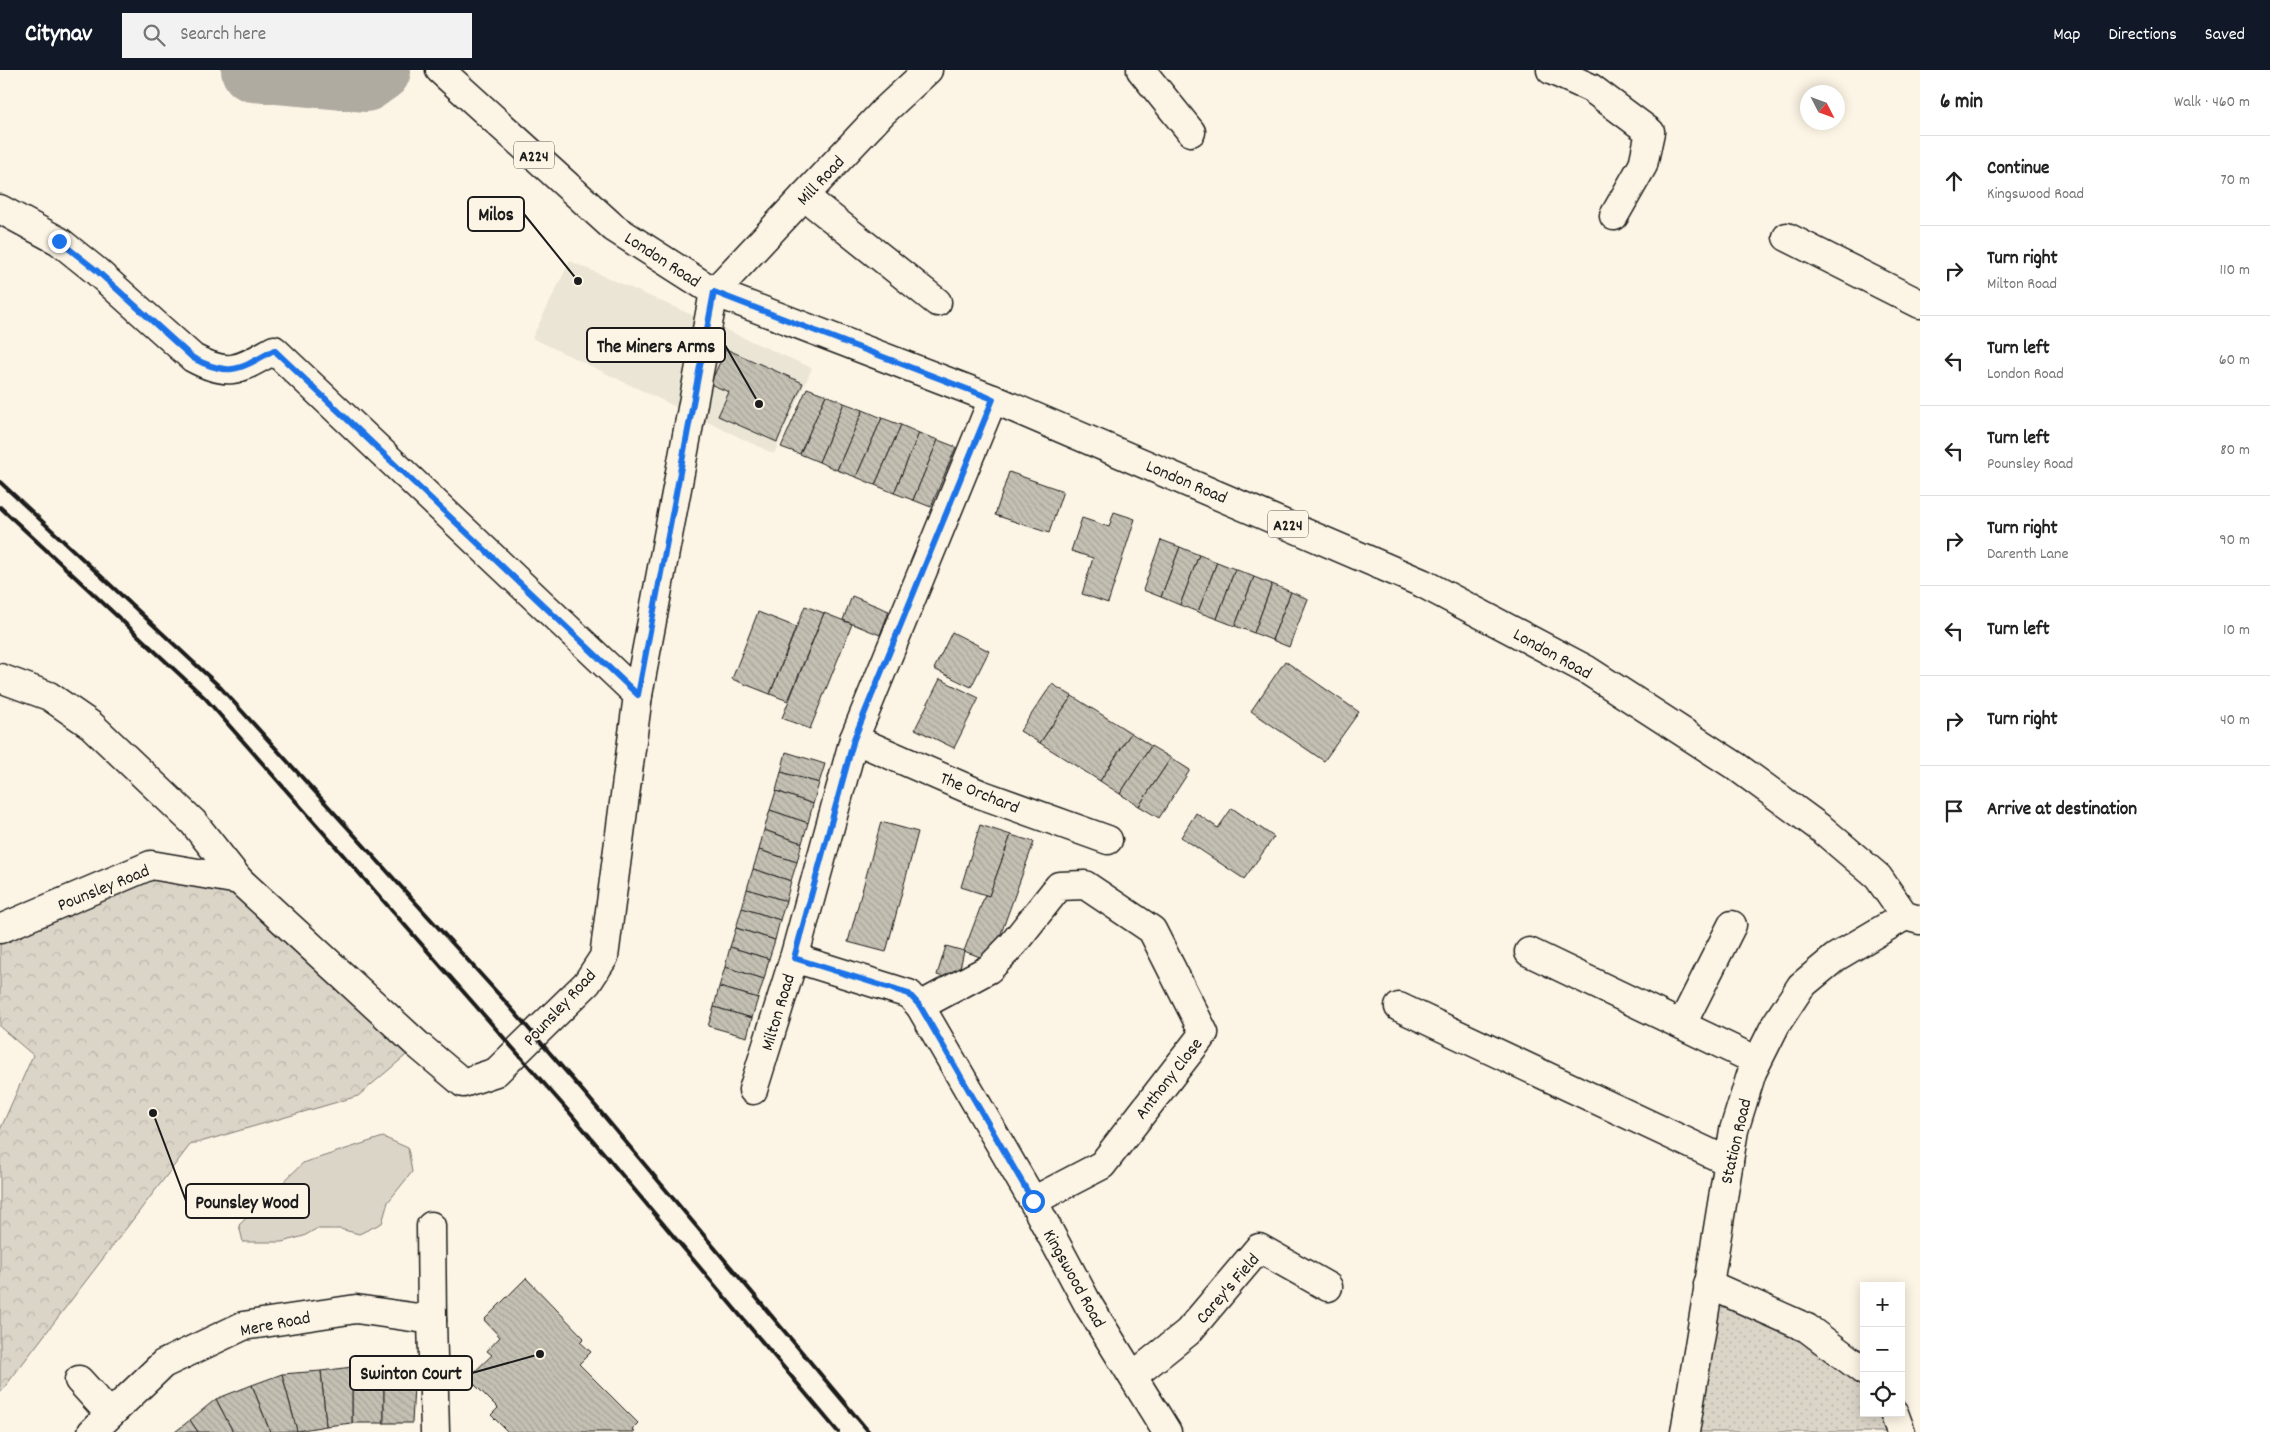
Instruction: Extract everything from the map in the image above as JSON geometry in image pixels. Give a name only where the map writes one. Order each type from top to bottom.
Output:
[{"type":"street","name":"Mill Road","points":[[714,292],[883,112],[928,70]]},
{"type":"street","points":[[1141,70],[1191,132]]},
{"type":"street","points":[[1551,70],[1597,79],[1650,132],[1643,165],[1614,216]]},
{"type":"street","name":"London Road","points":[[447,76],[614,228],[714,292],[993,399],[1422,583],[1587,670],[1737,767],[1823,830],[1878,878],[1913,918]]},
{"type":"street","points":[[804,196],[937,302]]},
{"type":"street","points":[[0,209],[59,241],[96,270],[193,358],[210,367],[225,370],[244,367],[274,350],[638,695]]},
{"type":"street","points":[[1787,236],[1920,304]]},
{"type":"street","name":"Pounsley Road","points":[[0,929],[151,865],[239,880],[418,1045],[464,1083],[496,1072],[587,982],[604,957],[638,695],[714,292]]},
{"type":"street","name":"Milton Road","points":[[753,1090],[794,958],[854,739],[993,399]]},
{"type":"street","points":[[0,678],[49,696],[91,725],[193,822],[239,880]]},
{"type":"street","name":"The Orchard","points":[[854,739],[980,794],[1108,840]]},
{"type":"street","name":"Anthony Close","points":[[920,1006],[990,968],[1013,944],[1060,886],[1085,884],[1152,930],[1204,1033],[1102,1164],[1033,1201]]},
{"type":"street","name":"Station Road","points":[[1685,1432],[1734,1130],[1757,1061],[1776,1024],[1801,986],[1836,957],[1913,918]]},
{"type":"street","points":[[1682,1024],[1732,925]]},
{"type":"street","points":[[1529,952],[1757,1061]]},
{"type":"street","name":"Kingswood Road","points":[[794,958],[909,994],[920,1006],[1033,1201],[1089,1306],[1167,1432]]},
{"type":"street","points":[[1399,1007],[1729,1162]]},
{"type":"street","points":[[431,1226],[435,1432]]},
{"type":"street","name":"Carey's Field","points":[[1133,1376],[1188,1332],[1259,1248],[1328,1287]]},
{"type":"street","points":[[1708,1284],[1807,1328],[1860,1368]]},
{"type":"street","name":"Mere Road","points":[[101,1423],[163,1364],[243,1326],[356,1309],[432,1320]]},
{"type":"street","points":[[79,1380],[101,1423]]},
{"type":"street","points":[[1895,1417],[1901,1432]]},
{"type":"shaded area","points":[[570,261],[812,368],[774,454],[532,338]]},
{"type":"green space","points":[[151,865],[239,880],[418,1045],[358,1096],[190,1145],[0,1393],[0,1130],[33,1055],[0,1027],[0,942]]},
{"type":"green space","points":[[383,1137],[408,1148],[412,1172],[388,1202],[382,1223],[359,1234],[340,1229],[316,1229],[304,1236],[282,1242],[243,1242],[239,1225],[303,1163]]},
{"type":"green space","points":[[1708,1284],[1860,1369],[1860,1417],[1895,1417],[1901,1432],[1685,1432]]},
{"type":"building","points":[[726,349],[803,383],[777,442],[718,416],[729,392],[710,384]]},
{"type":"building","points":[[807,388],[826,395],[800,454],[781,447]]},
{"type":"building","points":[[826,395],[844,403],[819,462],[800,454]]},
{"type":"building","points":[[844,403],[863,410],[837,470],[819,462]]},
{"type":"building","points":[[863,410],[882,418],[856,477],[837,470]]},
{"type":"building","points":[[882,418],[901,425],[875,485],[856,477]]},
{"type":"building","points":[[901,425],[919,433],[894,493],[875,485]]},
{"type":"building","points":[[919,433],[938,440],[913,500],[894,493]]},
{"type":"building","points":[[938,440],[956,447],[931,507],[913,500]]},
{"type":"building","points":[[1009,472],[1063,491],[1049,533],[995,515]]},
{"type":"building","points":[[1114,512],[1135,519],[1108,603],[1082,594],[1093,558],[1071,551],[1082,518],[1109,527]]},
{"type":"building","points":[[1161,540],[1180,547],[1161,597],[1143,590]]},
{"type":"building","points":[[1180,547],[1199,555],[1180,605],[1161,597]]},
{"type":"building","points":[[1199,555],[1217,562],[1198,612],[1180,605]]},
{"type":"building","points":[[1217,562],[1235,569],[1217,619],[1198,612]]},
{"type":"building","points":[[1235,569],[1254,577],[1235,626],[1217,619]]},
{"type":"building","points":[[1254,577],[1272,584],[1254,633],[1235,626]]},
{"type":"building","points":[[1272,584],[1291,592],[1272,640],[1254,633]]},
{"type":"building","points":[[1291,592],[1308,599],[1289,647],[1272,640]]},
{"type":"building","points":[[852,596],[889,611],[880,635],[843,620]]},
{"type":"building","points":[[805,606],[824,613],[788,701],[770,694]]},
{"type":"building","points":[[758,612],[796,627],[770,694],[732,679]]},
{"type":"building","points":[[824,613],[852,624],[810,729],[782,718]]},
{"type":"building","points":[[952,632],[989,651],[971,687],[934,669]]},
{"type":"building","points":[[1285,661],[1359,712],[1324,761],[1251,711]]},
{"type":"building","points":[[940,679],[979,698],[954,748],[915,729]]},
{"type":"building","points":[[1052,684],[1072,696],[1040,743],[1020,731]]},
{"type":"building","points":[[1072,696],[1131,733],[1100,781],[1040,743]]},
{"type":"building","points":[[1131,733],[1151,746],[1120,794],[1100,781]]},
{"type":"building","points":[[1151,746],[1171,758],[1139,806],[1120,794]]},
{"type":"building","points":[[786,752],[825,764],[819,783],[781,772]]},
{"type":"building","points":[[1171,758],[1190,770],[1159,818],[1139,806]]},
{"type":"building","points":[[781,772],[819,783],[813,804],[776,791]]},
{"type":"building","points":[[776,791],[813,804],[808,823],[770,810]]},
{"type":"building","points":[[1232,808],[1274,837],[1244,879],[1181,837],[1196,813],[1218,828]]},
{"type":"building","points":[[770,810],[808,823],[802,843],[764,830]]},
{"type":"building","points":[[881,822],[918,832],[886,952],[848,942]]},
{"type":"building","points":[[980,825],[1011,835],[989,896],[961,887]]},
{"type":"building","points":[[764,830],[802,843],[797,862],[759,850]]},
{"type":"building","points":[[1011,835],[1034,842],[991,961],[964,951],[985,895],[989,896]]},
{"type":"building","points":[[759,850],[797,862],[791,881],[753,869]]},
{"type":"building","points":[[753,869],[791,881],[786,901],[747,889]]},
{"type":"building","points":[[747,889],[786,901],[780,920],[742,908]]},
{"type":"building","points":[[742,908],[780,920],[775,940],[736,928]]},
{"type":"building","points":[[736,928],[775,940],[769,959],[730,947]]},
{"type":"building","points":[[946,946],[964,951],[957,981],[937,975]]},
{"type":"building","points":[[730,947],[769,959],[764,979],[725,967]]},
{"type":"building","points":[[725,967],[764,979],[758,998],[719,987]]},
{"type":"building","points":[[719,987],[758,998],[752,1018],[714,1007]]},
{"type":"building","points":[[714,1007],[752,1018],[747,1037],[708,1026]]},
{"type":"building","points":[[526,1278],[584,1338],[580,1342],[591,1352],[579,1364],[638,1423],[632,1429],[635,1432],[508,1432],[491,1415],[498,1408],[468,1378],[492,1355],[487,1351],[500,1337],[484,1320]]},
{"type":"building","points":[[352,1367],[384,1367],[384,1423],[352,1423]]},
{"type":"building","points":[[352,1367],[352,1423],[326,1426],[321,1371]]},
{"type":"building","points":[[384,1367],[415,1367],[412,1423],[384,1423]]},
{"type":"building","points":[[321,1371],[326,1426],[297,1431],[282,1374]]},
{"type":"building","points":[[282,1374],[297,1431],[270,1432],[252,1385]]},
{"type":"building","points":[[252,1385],[270,1432],[233,1432],[216,1399]]},
{"type":"building","points":[[216,1399],[233,1432],[198,1432],[190,1420]]},
{"type":"building","points":[[190,1420],[198,1432],[175,1432]]},
{"type":"waterway","points":[[253,70],[365,80],[379,70]]},
{"type":"railway","points":[[0,482],[221,688],[503,999],[588,1097],[869,1432]]},
{"type":"railway","points":[[0,507],[205,698],[570,1113],[838,1432]]},
{"type":"place","name":"Milos","points":[[578,281]]},
{"type":"place","name":"The Miners Arms","points":[[759,404]]},
{"type":"place","name":"Pounsley Wood","points":[[153,1113]]},
{"type":"place","name":"Swinton Court","points":[[540,1354]]},
{"type":"route","points":[[59,241],[96,270],[193,358],[210,367],[225,370],[244,367],[274,350],[638,695],[714,292],[993,399],[854,739],[794,958],[909,994],[920,1006],[1033,1201]]}]
